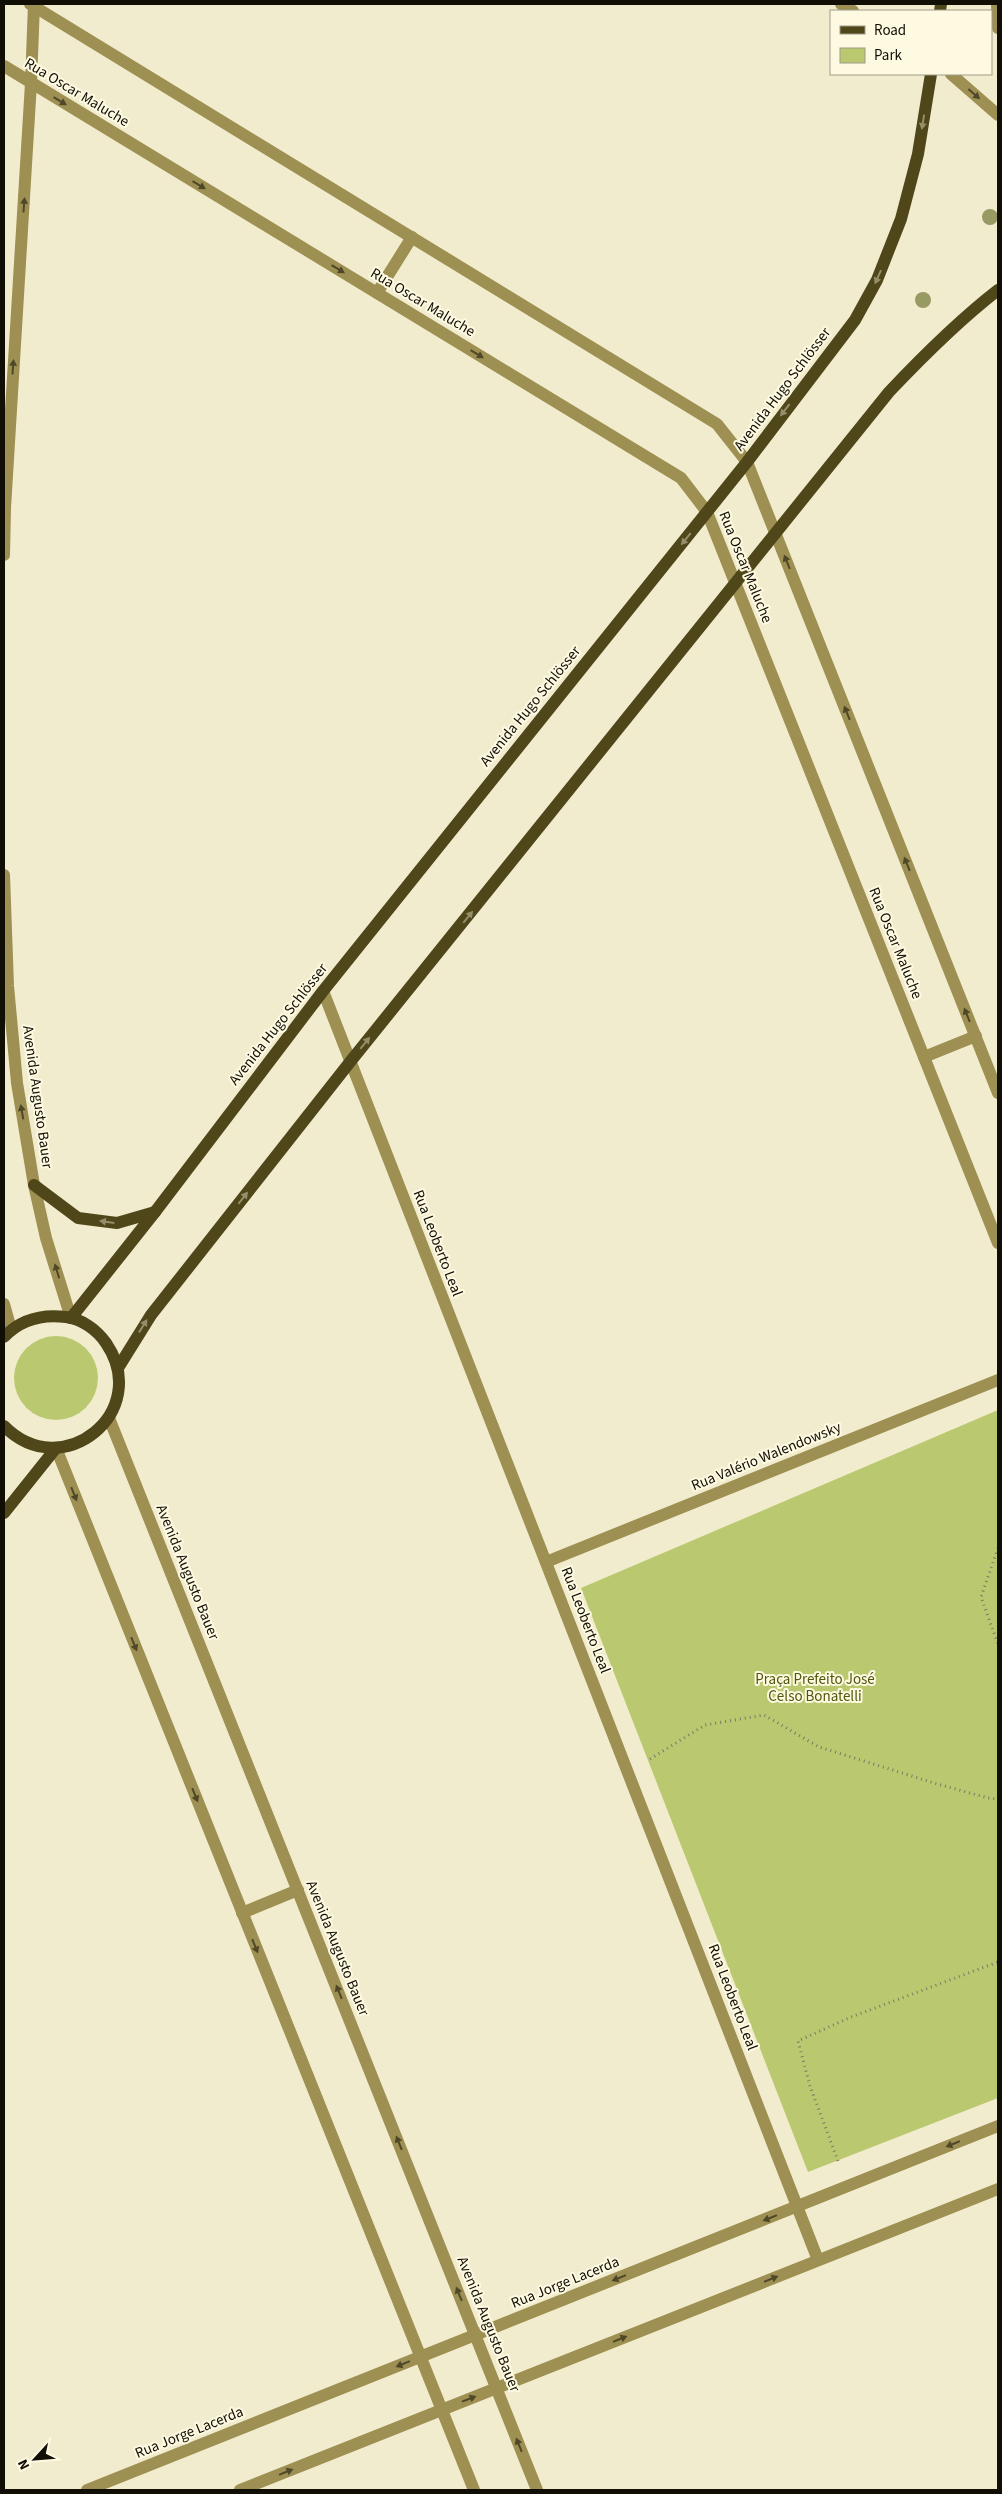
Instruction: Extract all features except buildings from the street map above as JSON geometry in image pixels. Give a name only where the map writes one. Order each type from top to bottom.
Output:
[{"type":"main road","name":"Avenida Hugo Schlösser","points":[[71,1318],[155,1212],[322,991],[747,462],[855,320],[877,280],[901,219],[918,154],[931,75]]},
{"type":"main road","points":[[118,1368],[151,1315],[350,1062],[736,586],[889,392],[966,315],[998,290]]},
{"type":"main road","points":[[34,1185],[78,1218],[117,1223],[155,1212]]},
{"type":"main road","points":[[4,1426],[14,1436],[33,1446],[56,1448],[76,1444],[95,1434],[109,1418],[116,1402],[120,1385],[118,1368],[112,1351],[101,1336],[87,1325],[71,1318],[50,1315],[30,1319],[7,1333]]},
{"type":"main road","points":[[4,1514],[56,1448]]},
{"type":"street","points":[[4,555],[4,508],[31,83],[33,4]]},
{"type":"street","points":[[33,4],[717,424],[747,462],[998,1092]]},
{"type":"street","points":[[997,4],[998,28]]},
{"type":"street","name":"Rua Oscar Maluche","points":[[4,66],[681,478],[707,512],[998,1243]]},
{"type":"street","points":[[952,75],[998,114]]},
{"type":"street","points":[[377,293],[412,237]]},
{"type":"street","name":"Avenida Augusto Bauer","points":[[4,875],[8,986],[17,1083],[34,1185],[46,1238],[71,1318]]},
{"type":"street","name":"Rua Leoberto Leal","points":[[322,991],[818,2260]]},
{"type":"street","points":[[924,1057],[976,1036]]},
{"type":"street","points":[[4,1304],[7,1333]]},
{"type":"street","name":"Rua Valério Walendowsky","points":[[546,1562],[998,1380]]},
{"type":"street","name":"Avenida Augusto Bauer","points":[[109,1418],[537,2490]]},
{"type":"street","points":[[56,1448],[474,2490]]},
{"type":"street","points":[[242,1913],[298,1890]]},
{"type":"street","name":"Rua Jorge Lacerda","points":[[87,2490],[998,2126]]},
{"type":"street","points":[[240,2490],[998,2189]]},
{"type":"path","points":[[998,1548],[981,1597],[998,1644]]},
{"type":"path","points":[[648,1761],[705,1725],[764,1715],[819,1747],[934,1783],[998,1799]]},
{"type":"path","points":[[838,2161],[810,2086],[798,2041],[851,2017],[998,1962]]},
{"type":"green space","points":[[56,1336],[72,1339],[86,1348],[95,1362],[98,1378],[95,1394],[86,1408],[72,1417],[56,1420],[40,1417],[26,1408],[17,1394],[14,1378],[17,1362],[26,1348],[40,1339]]},
{"type":"green space","name":"Praça Prefeito José Celso Bonatelli","points":[[998,1410],[998,2098],[808,2172],[581,1588]]}]
